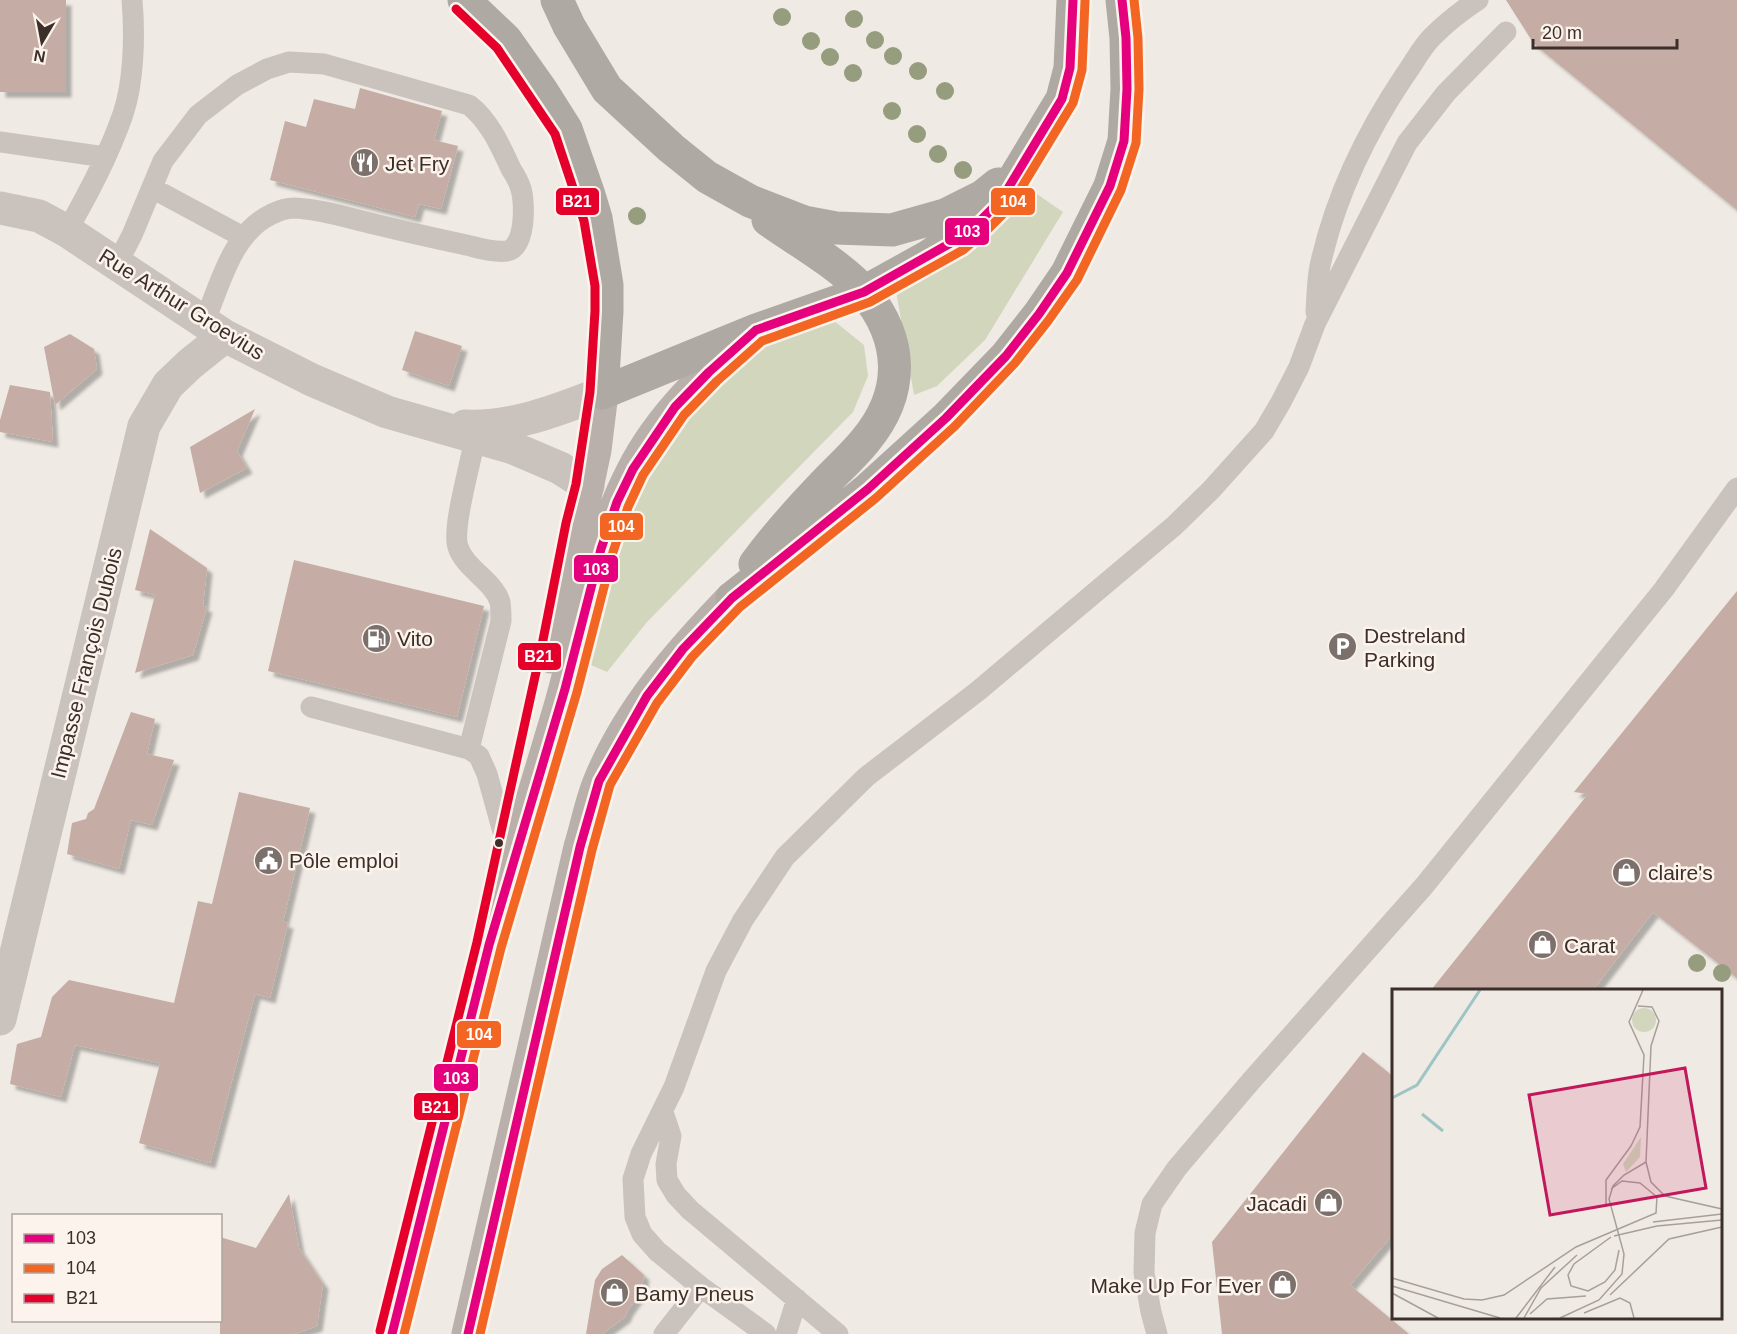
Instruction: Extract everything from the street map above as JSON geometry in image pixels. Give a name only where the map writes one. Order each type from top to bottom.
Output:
[{"type":"highway","points":[[464,0],[506,40],[542,91],[566,129],[590,195],[607,285],[608,311],[602,393],[756,330],[864,292],[930,256],[980,222],[1001,200],[1062,99],[1070,68],[1073,0]]},
{"type":"highway","points":[[557,0],[569,26],[607,89],[671,148],[707,177],[845,275],[864,292],[890,335],[896,371],[893,391],[884,414],[866,441],[771,543],[732,597]]},
{"type":"highway","points":[[732,597],[834,517],[946,418],[1006,356],[1067,273],[1110,186],[1124,141],[1126,38],[1122,0]]},
{"type":"highway","points":[[707,177],[750,201],[804,222],[836,228],[892,230],[945,215],[969,203],[982,196],[1025,162]]},
{"type":"main road","points":[[489,945],[565,689],[601,549],[617,502],[633,469],[675,407],[709,372],[756,330]]},
{"type":"main road","points":[[392,1334],[489,945],[588,486],[602,393]]},
{"type":"main road","points":[[468,1334],[580,847],[599,781],[647,696],[683,649],[732,597]]},
{"type":"street","name":"Rue Arthur Groevius","points":[[0,208],[39,216],[67,231],[215,329],[312,380],[387,412],[433,425],[477,432],[560,468],[588,486]]},
{"type":"street","name":"Impasse François Dubois","points":[[0,1019],[144,426],[168,385],[190,364],[215,329]]},
{"type":"street","name":"Rue Arthur Groevius","points":[[477,432],[528,419],[602,393]]},
{"type":"lane","points":[[67,231],[105,157],[123,113],[129,82],[134,26],[132,0]]},
{"type":"lane","points":[[1315,324],[1320,268],[1331,227],[1344,187],[1372,129],[1391,96],[1430,39],[1464,9],[1478,0]]},
{"type":"lane","points":[[766,1334],[700,1287],[657,1251],[642,1234],[635,1217],[633,1179],[641,1154],[663,1112],[716,971],[743,920],[785,857],[866,777],[978,691],[1174,526],[1211,490],[1264,431],[1299,367],[1315,324],[1407,143],[1446,93],[1506,32]]},
{"type":"lane","points":[[117,264],[163,161],[198,115],[237,85],[267,69],[290,62],[324,64],[470,105],[480,113],[521,189],[524,213],[517,243],[507,251],[405,232],[326,212],[291,208],[273,213],[256,224],[232,252],[215,329]]},
{"type":"lane","points":[[0,142],[105,157]]},
{"type":"lane","points":[[152,188],[243,237]]},
{"type":"lane","points":[[469,749],[501,621],[500,602],[458,547],[458,520],[477,432]]},
{"type":"lane","points":[[1157,1334],[1144,1273],[1145,1233],[1152,1204],[1177,1168],[1259,1072],[1424,886],[1664,589],[1737,489]]},
{"type":"lane","points":[[311,707],[469,749],[479,756],[487,774],[509,854]]},
{"type":"lane","points":[[663,1112],[672,1136],[666,1164],[667,1180],[676,1195],[690,1210],[838,1334]]},
{"type":"lane","points":[[664,1334],[700,1287]]},
{"type":"lane","points":[[786,1334],[797,1299]]},
{"type":"green space","points":[[1034,192],[1063,212],[985,340],[937,386],[914,395],[896,291]]},
{"type":"green space","points":[[833,320],[864,345],[868,376],[853,412],[647,622],[607,672],[584,662],[607,596],[630,518],[654,460],[700,396],[783,332]]},
{"type":"building","points":[[0,0],[66,0],[66,92],[0,92]]},
{"type":"building","points":[[1506,0],[1737,0],[1737,210],[1534,44]]},
{"type":"building","name":"Jet Fry","points":[[360,88],[442,111],[434,140],[458,146],[441,209],[419,204],[415,217],[270,180],[285,121],[306,127],[314,99],[355,109]]},
{"type":"building","points":[[415,331],[462,346],[449,386],[402,370]]},
{"type":"building","points":[[70,334],[94,349],[97,369],[55,405],[44,347]]},
{"type":"building","points":[[10,385],[50,392],[53,442],[0,432],[0,420]]},
{"type":"building","points":[[255,409],[237,451],[247,468],[200,493],[190,447]]},
{"type":"building","points":[[150,529],[207,568],[203,606],[207,607],[193,655],[135,673],[155,595],[135,590]]},
{"type":"building","name":"Vito","points":[[294,560],[484,606],[457,717],[268,671]]},
{"type":"building","points":[[1737,591],[1737,978],[1653,912],[1594,989],[1432,989],[1588,794],[1574,792]]},
{"type":"building","points":[[131,712],[155,719],[147,754],[174,760],[152,825],[131,820],[119,869],[67,854],[72,823],[86,819],[88,813],[94,809]]},
{"type":"building","points":[[239,792],[310,808],[283,922],[288,923],[270,998],[255,994],[210,1163],[139,1143],[160,1063],[75,1045],[61,1097],[10,1084],[17,1044],[41,1037],[52,997],[69,980],[174,1003],[198,901],[212,904]]},
{"type":"building","points":[[1363,1052],[1392,1075],[1392,1235],[1350,1285],[1409,1334],[1222,1334],[1212,1242]]},
{"type":"building","points":[[289,1194],[299,1248],[323,1284],[317,1326],[294,1334],[220,1334],[222,1238],[256,1248]]},
{"type":"building","name":"Bamy Pneus","points":[[622,1255],[644,1275],[641,1292],[625,1317],[602,1334],[586,1334],[595,1280],[602,1269]]},
{"type":"transit line","name":"103","points":[[392,1334],[489,945],[565,689],[601,549],[617,502],[633,469],[675,407],[709,372],[756,330],[864,292],[956,240],[979,222],[1001,200],[1062,99],[1070,68],[1073,0]]},
{"type":"transit line","name":"103","points":[[468,1334],[580,847],[599,781],[647,696],[683,649],[732,598],[868,489],[946,418],[1006,356],[1067,273],[1110,186],[1124,141],[1127,89],[1126,38],[1122,0]]},
{"type":"transit line","name":"104","points":[[480,1334],[592,850],[610,785],[657,703],[692,657],[740,607],[876,498],[955,426],[1015,363],[1077,280],[1121,190],[1136,143],[1139,89],[1138,38],[1134,0]]},
{"type":"transit line","name":"104","points":[[404,1334],[501,948],[577,692],[613,552],[628,507],[643,475],[684,415],[717,381],[762,341],[870,302],[963,250],[1009,208],[1073,103],[1082,70],[1085,1]]},
{"type":"transit line","name":"B21","points":[[380,1331],[477,942],[576,484],[590,392],[595,311],[595,286],[584,221],[555,134],[497,48],[456,9]]},
{"type":"place","name":"Jet Fry","points":[[364,163]]},
{"type":"place","name":"Vito","points":[[376,638]]},
{"type":"place","name":"Destreland Parking","points":[[1343,647]]},
{"type":"place","name":"Pôle emploi","points":[[268,860]]},
{"type":"place","name":"claire's","points":[[1627,872]]},
{"type":"place","name":"Carat","points":[[1543,945]]},
{"type":"place","name":"Jacadi","points":[[1328,1203]]},
{"type":"place","name":"Make Up For Ever","points":[[1282,1285]]},
{"type":"place","name":"Bamy Pneus","points":[[614,1293]]}]
